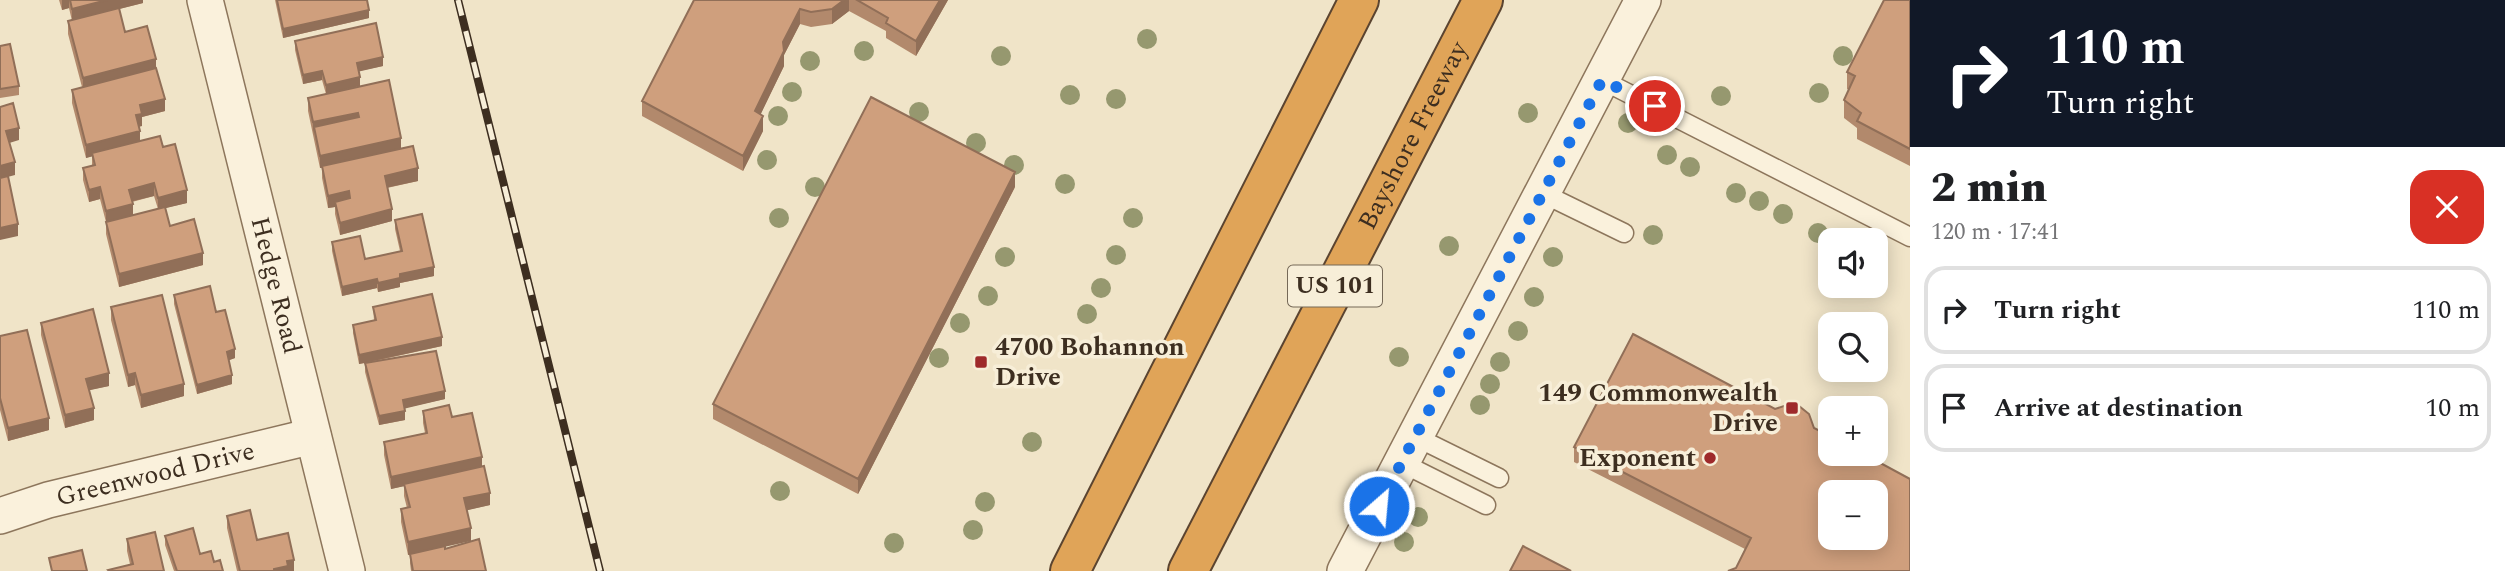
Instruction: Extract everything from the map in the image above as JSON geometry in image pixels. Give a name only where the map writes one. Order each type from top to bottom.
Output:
[{"type":"highway","points":[[1070,571],[1359,0]]},
{"type":"highway","name":"Bayshore Freeway","points":[[1188,571],[1483,0]]},
{"type":"street","name":"Hedge Road","points":[[205,0],[347,571]]},
{"type":"street","points":[[1345,571],[1643,0]]},
{"type":"street","name":"Greenwood Drive","points":[[0,516],[48,500],[313,436]]},
{"type":"lane","points":[[1602,80],[1910,237]]},
{"type":"lane","points":[[1542,193],[1624,233]]},
{"type":"lane","points":[[1409,450],[1499,478]]},
{"type":"lane","points":[[1409,450],[1486,505]]},
{"type":"building","points":[[70,0],[107,0],[72,9]]},
{"type":"building","points":[[277,0],[367,0],[369,10],[283,29]]},
{"type":"building","points":[[694,0],[844,0],[832,9],[811,12],[800,9],[783,42],[784,51],[755,111],[763,116],[743,156],[642,101]]},
{"type":"building","points":[[857,0],[940,0],[916,41],[886,23],[888,18]]},
{"type":"building","points":[[1884,0],[1910,0],[1910,149],[1857,121],[1861,113],[1844,100],[1855,76],[1847,72]]},
{"type":"building","points":[[119,8],[125,32],[147,26],[156,59],[83,78],[68,21]]},
{"type":"building","points":[[376,23],[383,57],[357,63],[360,77],[326,85],[322,71],[303,75],[295,41]]},
{"type":"building","points":[[10,44],[19,86],[0,89],[0,46]]},
{"type":"building","points":[[156,68],[165,99],[140,105],[142,114],[136,115],[140,131],[86,145],[72,90]]},
{"type":"building","points":[[389,80],[401,138],[320,156],[314,127],[359,117],[358,113],[313,122],[308,98]]},
{"type":"building","points":[[871,97],[1015,172],[858,479],[713,404]]},
{"type":"building","points":[[13,103],[19,128],[6,131],[15,162],[0,166],[0,107]]},
{"type":"building","points":[[160,136],[163,147],[175,144],[187,190],[158,198],[154,183],[129,190],[133,204],[106,211],[100,187],[89,190],[83,168],[95,165],[92,153]]},
{"type":"building","points":[[413,146],[418,168],[385,176],[392,209],[340,223],[335,202],[350,198],[349,191],[328,196],[322,166]]},
{"type":"building","points":[[8,176],[18,224],[0,228],[0,178]]},
{"type":"building","points":[[165,207],[170,226],[194,219],[203,253],[119,274],[106,222]]},
{"type":"building","points":[[422,214],[434,267],[400,274],[400,278],[378,283],[377,279],[342,287],[332,242],[360,236],[365,259],[402,251],[395,220]]},
{"type":"building","points":[[210,286],[216,312],[225,310],[235,349],[227,352],[232,375],[197,385],[174,295]]},
{"type":"building","points":[[432,294],[442,337],[359,355],[353,325],[376,320],[373,307]]},
{"type":"building","points":[[162,295],[184,384],[141,395],[135,373],[128,375],[111,307]]},
{"type":"building","points":[[93,309],[109,373],[86,379],[94,408],[65,415],[41,323]]},
{"type":"building","points":[[27,330],[49,418],[8,428],[0,398],[0,336]]},
{"type":"building","name":"Exponent","points":[[1633,334],[1775,409],[1787,405],[1799,406],[1809,414],[1814,428],[1818,430],[1818,466],[1886,466],[1910,479],[1910,571],[1728,571],[1736,568],[1751,538],[1574,447]]},
{"type":"building","points":[[436,351],[445,391],[403,400],[405,411],[379,416],[365,363]]},
{"type":"building","points":[[449,405],[452,417],[472,413],[482,457],[391,477],[384,442],[427,433],[423,411]]},
{"type":"building","points":[[484,466],[490,493],[464,498],[471,528],[408,542],[401,509],[410,507],[404,484]]},
{"type":"building","points":[[250,510],[257,540],[288,533],[294,560],[287,561],[288,566],[274,571],[240,571],[227,516]]},
{"type":"building","points":[[193,528],[200,554],[211,551],[214,562],[220,560],[223,571],[177,571],[165,536]]},
{"type":"building","points":[[155,532],[164,571],[108,570],[133,564],[127,539]]},
{"type":"building","points":[[479,539],[486,571],[413,571],[410,554],[445,546],[445,549]]},
{"type":"building","points":[[1523,546],[1571,571],[1510,571]]},
{"type":"building","points":[[82,550],[87,571],[52,571],[49,558]]},
{"type":"railway","points":[[458,0],[600,571]]},
{"type":"place","name":"4700 Bohannon Drive","points":[[981,362]]},
{"type":"place","name":"149 Commonwealth Drive","points":[[1792,408]]},
{"type":"place","name":"Exponent","points":[[1710,458]]},
{"type":"route","points":[[1379,506],[1602,80],[1655,106]]}]
